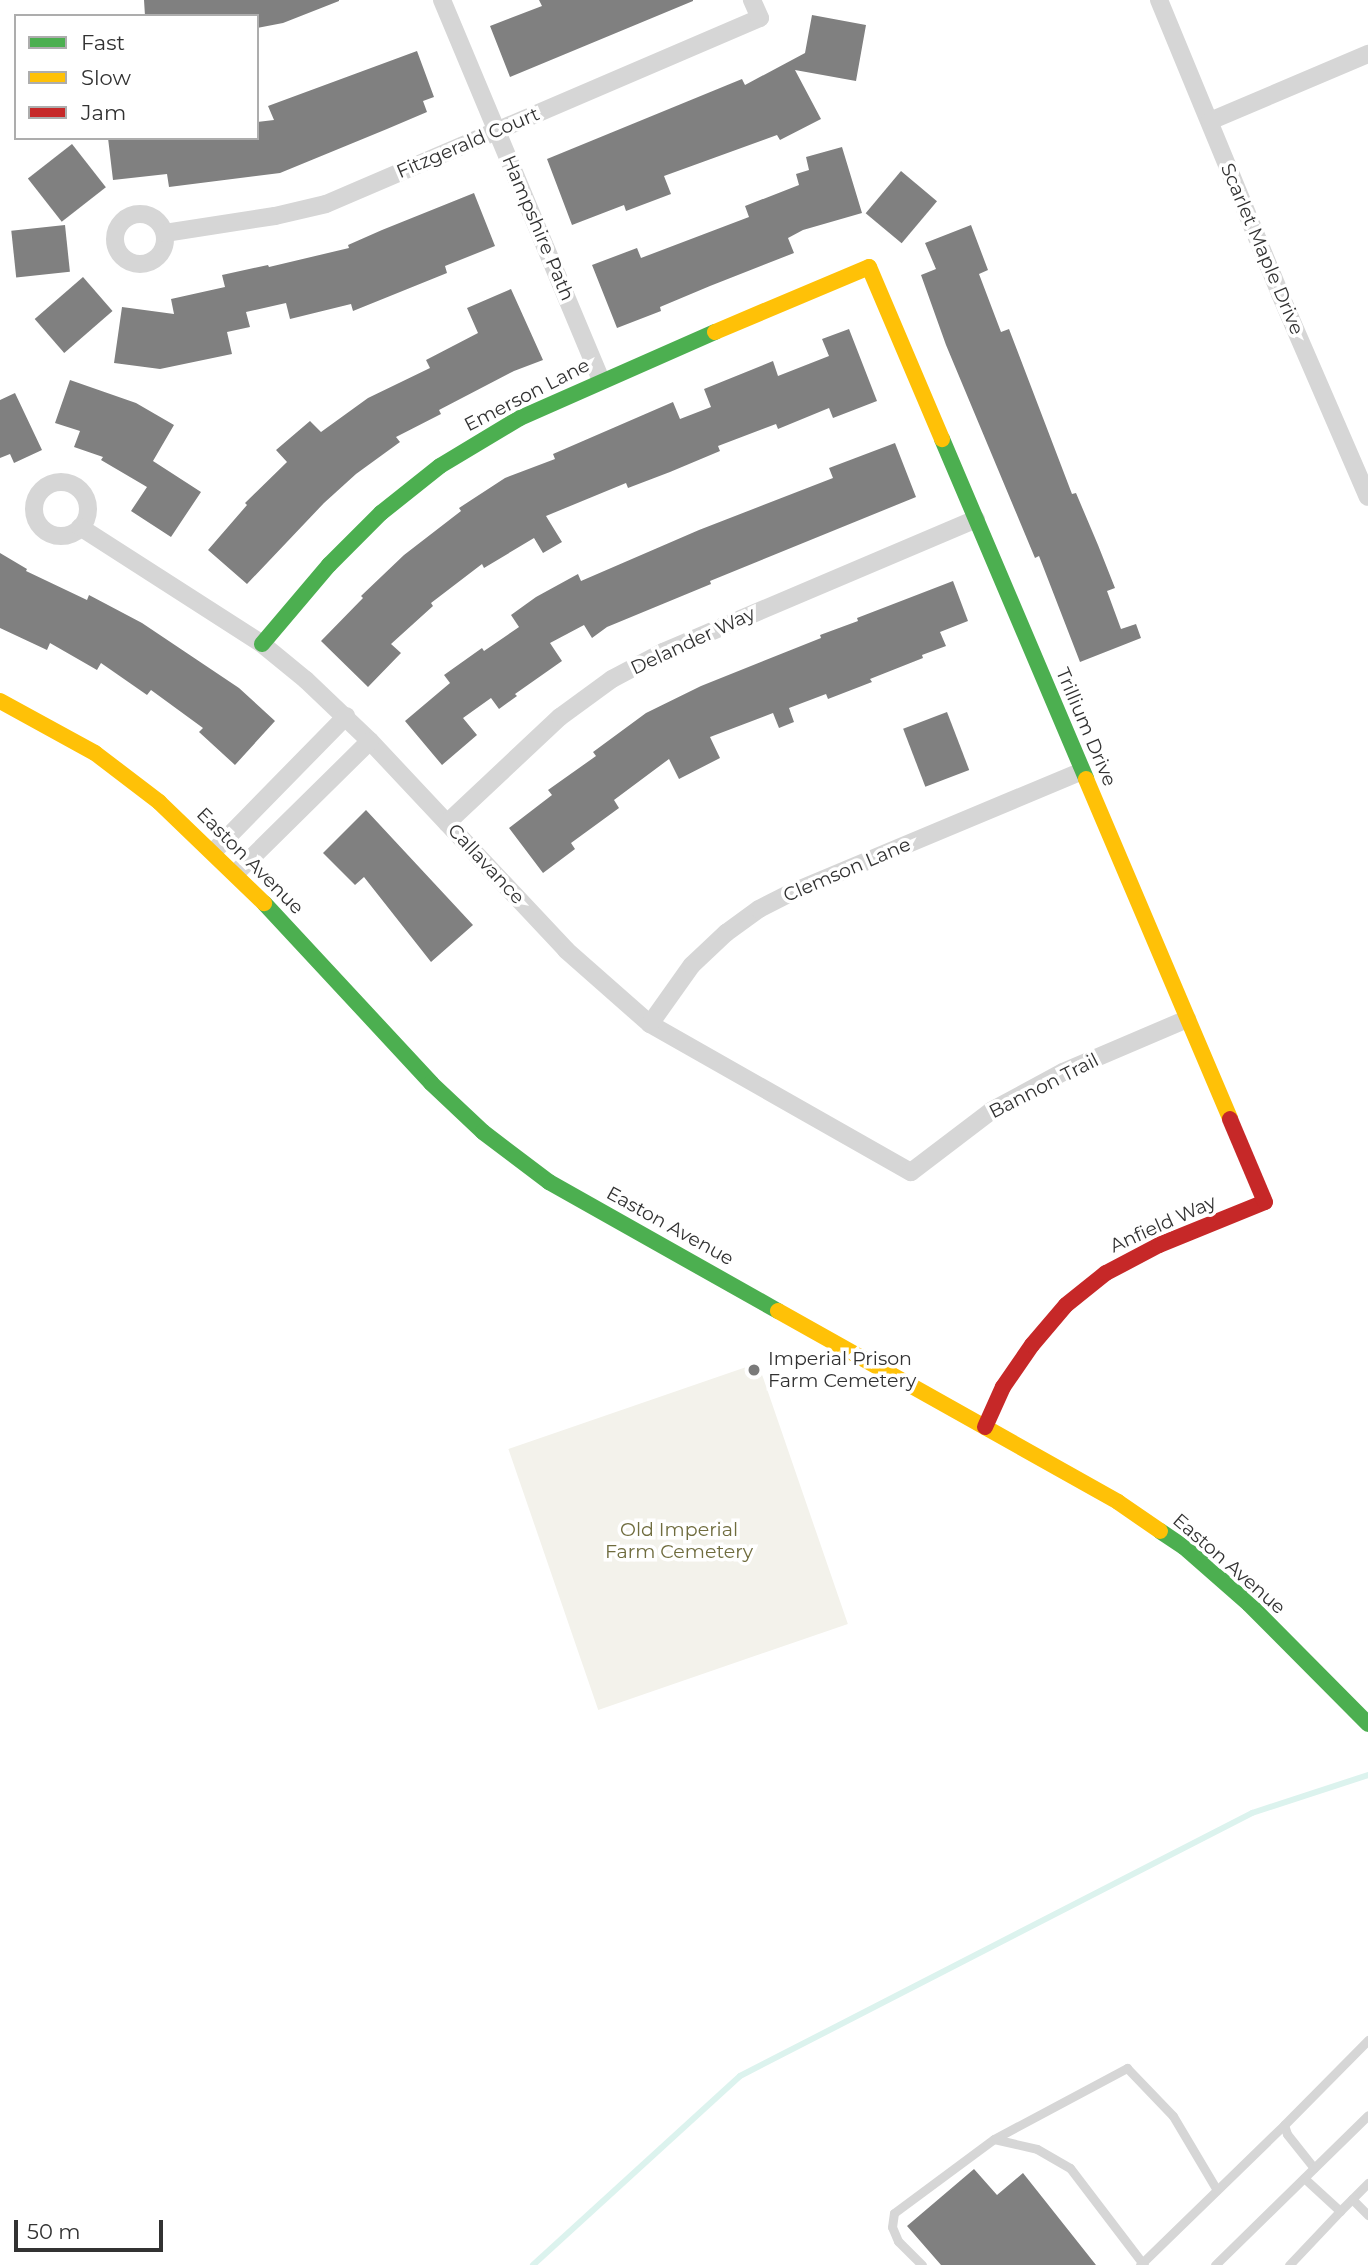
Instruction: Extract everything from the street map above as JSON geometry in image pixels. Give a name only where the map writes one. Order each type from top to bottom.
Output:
[{"type":"street","name":"Hampshire Path","points":[[442,0],[601,380]]},
{"type":"street","name":"Fitzgerald Court","points":[[165,233],[275,216],[326,204],[760,18],[752,0]]},
{"type":"street","name":"Scarlet Maple Drive","points":[[1159,0],[1368,497]]},
{"type":"street","points":[[1210,121],[1368,54]]},
{"type":"street","name":"Emerson Lane","points":[[262,644],[381,513],[440,466],[520,418],[601,380],[869,267]]},
{"type":"street","name":"Trillium Drive","points":[[869,267],[1265,1202]]},
{"type":"street","name":"Delander Way","points":[[447,822],[560,717],[612,679],[663,652],[976,519]]},
{"type":"street","name":"Callavance","points":[[80,527],[262,644],[346,716],[566,950],[650,1024],[911,1172]]},
{"type":"street","name":"Easton Avenue","points":[[0,701],[95,753],[159,802],[214,850],[431,1083],[483,1132],[549,1182],[1118,1502],[1184,1547],[1249,1604],[1368,1724]]},
{"type":"street","points":[[214,850],[346,716]]},
{"type":"street","points":[[236,873],[370,741]]},
{"type":"street","name":"Clemson Lane","points":[[650,1024],[692,965],[726,933],[759,909],[793,892],[1082,771]]},
{"type":"street","name":"Bannon Trail","points":[[911,1172],[991,1111],[1063,1072],[1187,1019]]},
{"type":"street","name":"Anfield Way","points":[[985,1427],[1003,1387],[1032,1345],[1066,1305],[1106,1273],[1159,1245],[1265,1202]]},
{"type":"lane","points":[[993,2139],[1037,2148],[1070,2168],[1142,2264],[1368,2040]]},
{"type":"lane","points":[[922,2265],[898,2241],[892,2227],[894,2213],[993,2139],[1127,2068],[1173,2116],[1217,2190]]},
{"type":"lane","points":[[1215,2265],[1368,2115]]},
{"type":"lane","points":[[1284,2125],[1287,2134],[1314,2168]]},
{"type":"lane","points":[[1304,2178],[1340,2210]]},
{"type":"lane","points":[[1289,2265],[1368,2183]]},
{"type":"lane","points":[[1352,2199],[1368,2215]]},
{"type":"green space","name":"Old Imperial Farm Cemetery","points":[[758,1363],[848,1624],[598,1710],[508,1449]]},
{"type":"building","points":[[144,0],[339,0],[283,23],[259,28],[259,14],[145,14]]},
{"type":"building","points":[[539,0],[693,1],[510,77],[490,26],[542,6]]},
{"type":"building","points":[[812,15],[866,25],[856,81],[795,70],[821,119],[780,140],[777,135],[664,176],[671,194],[626,211],[624,205],[572,225],[547,159],[742,79],[745,85],[805,53]]},
{"type":"building","points":[[417,51],[434,97],[423,101],[427,112],[280,173],[169,187],[167,174],[113,180],[108,140],[259,140],[259,122],[274,120],[268,106]]},
{"type":"building","points":[[72,144],[106,187],[62,222],[28,178]]},
{"type":"building","points":[[842,147],[862,213],[803,230],[788,238],[794,253],[660,307],[661,311],[617,328],[592,265],[637,248],[641,258],[749,217],[745,206],[799,185],[796,174],[809,170],[806,157]]},
{"type":"building","points":[[901,171],[937,201],[902,243],[866,213]]},
{"type":"building","points":[[474,193],[495,246],[445,266],[447,273],[353,311],[351,304],[290,319],[286,303],[246,312],[250,327],[227,332],[232,354],[160,369],[114,363],[122,307],[174,314],[171,299],[225,287],[222,275],[349,248],[348,245],[382,230]]},
{"type":"building","points":[[65,225],[70,272],[16,277],[11,231]]},
{"type":"building","points":[[971,225],[988,270],[979,274],[1001,332],[1009,329],[1072,494],[1076,493],[1098,545],[1115,588],[1107,591],[1121,629],[1136,624],[1141,638],[1080,662],[1039,556],[1035,558],[946,345],[921,275],[936,269],[925,243]]},
{"type":"building","points":[[83,277],[113,311],[64,353],[35,319]]},
{"type":"building","points":[[511,289],[543,360],[514,371],[439,410],[441,414],[396,437],[400,442],[356,474],[324,503],[247,584],[208,550],[247,505],[245,503],[287,462],[276,450],[310,421],[321,432],[368,398],[430,368],[426,360],[478,333],[467,308]]},
{"type":"building","points":[[849,329],[877,401],[833,418],[829,408],[778,429],[776,424],[718,446],[720,451],[670,472],[628,488],[626,483],[546,516],[562,542],[543,553],[534,538],[484,568],[482,564],[431,603],[433,606],[391,644],[401,653],[368,687],[321,641],[363,598],[361,596],[404,555],[461,511],[459,508],[505,478],[555,459],[553,454],[673,402],[680,419],[711,407],[704,389],[773,361],[778,376],[829,356],[822,339]]},
{"type":"building","points":[[70,380],[136,403],[174,425],[153,461],[201,492],[171,537],[131,511],[147,487],[101,460],[103,457],[74,447],[80,431],[55,423]]},
{"type":"building","points":[[15,393],[42,450],[14,463],[10,454],[0,458],[0,400]]},
{"type":"building","points":[[895,443],[916,497],[710,581],[711,584],[607,627],[592,638],[584,625],[550,643],[562,661],[515,694],[517,696],[499,709],[491,698],[463,718],[477,735],[442,765],[405,721],[450,683],[444,675],[482,648],[484,651],[519,627],[511,615],[536,597],[578,574],[581,581],[699,530],[833,478],[829,468]]},
{"type":"building","points":[[0,553],[27,569],[26,571],[87,600],[89,595],[142,623],[239,688],[275,721],[235,765],[199,732],[203,728],[151,690],[147,695],[101,663],[97,670],[50,643],[47,650],[0,628]]},
{"type":"building","points":[[953,581],[968,621],[940,632],[946,646],[870,679],[872,682],[828,699],[826,694],[789,708],[794,722],[779,728],[773,713],[710,737],[720,758],[679,779],[669,759],[614,800],[619,808],[571,843],[575,849],[543,873],[509,828],[552,795],[548,790],[596,756],[593,752],[646,713],[701,686],[821,638],[820,635],[858,621],[857,618]]},
{"type":"building","points":[[947,712],[969,770],[925,787],[903,729]]},
{"type":"building","points":[[366,810],[473,925],[431,962],[364,877],[355,885],[323,853]]},
{"type":"building","points":[[974,2169],[997,2195],[1023,2173],[1096,2265],[941,2265],[907,2226]]},
{"type":"waterway","points":[[533,2265],[740,2076],[1252,1813],[1368,1775]]},
{"type":"traffic: fast","points":[[262,644],[329,565],[381,513],[440,466],[520,418],[715,332]]},
{"type":"traffic: fast","points":[[942,439],[1086,779]]},
{"type":"traffic: fast","points":[[264,903],[431,1083],[483,1132],[549,1182],[778,1311]]},
{"type":"traffic: fast","points":[[1160,1531],[1184,1547],[1249,1604],[1368,1724]]},
{"type":"traffic: slow","points":[[715,332],[869,267],[942,439]]},
{"type":"traffic: slow","points":[[0,701],[95,753],[159,802],[264,903]]},
{"type":"traffic: slow","points":[[1086,779],[1230,1119]]},
{"type":"traffic: slow","points":[[778,1311],[1118,1502],[1160,1531]]},
{"type":"traffic: jam","points":[[985,1427],[1003,1387],[1032,1345],[1066,1305],[1106,1273],[1159,1245],[1265,1202],[1230,1119]]},
{"type":"place","name":"Imperial Prison Farm Cemetery","points":[[754,1370]]}]
